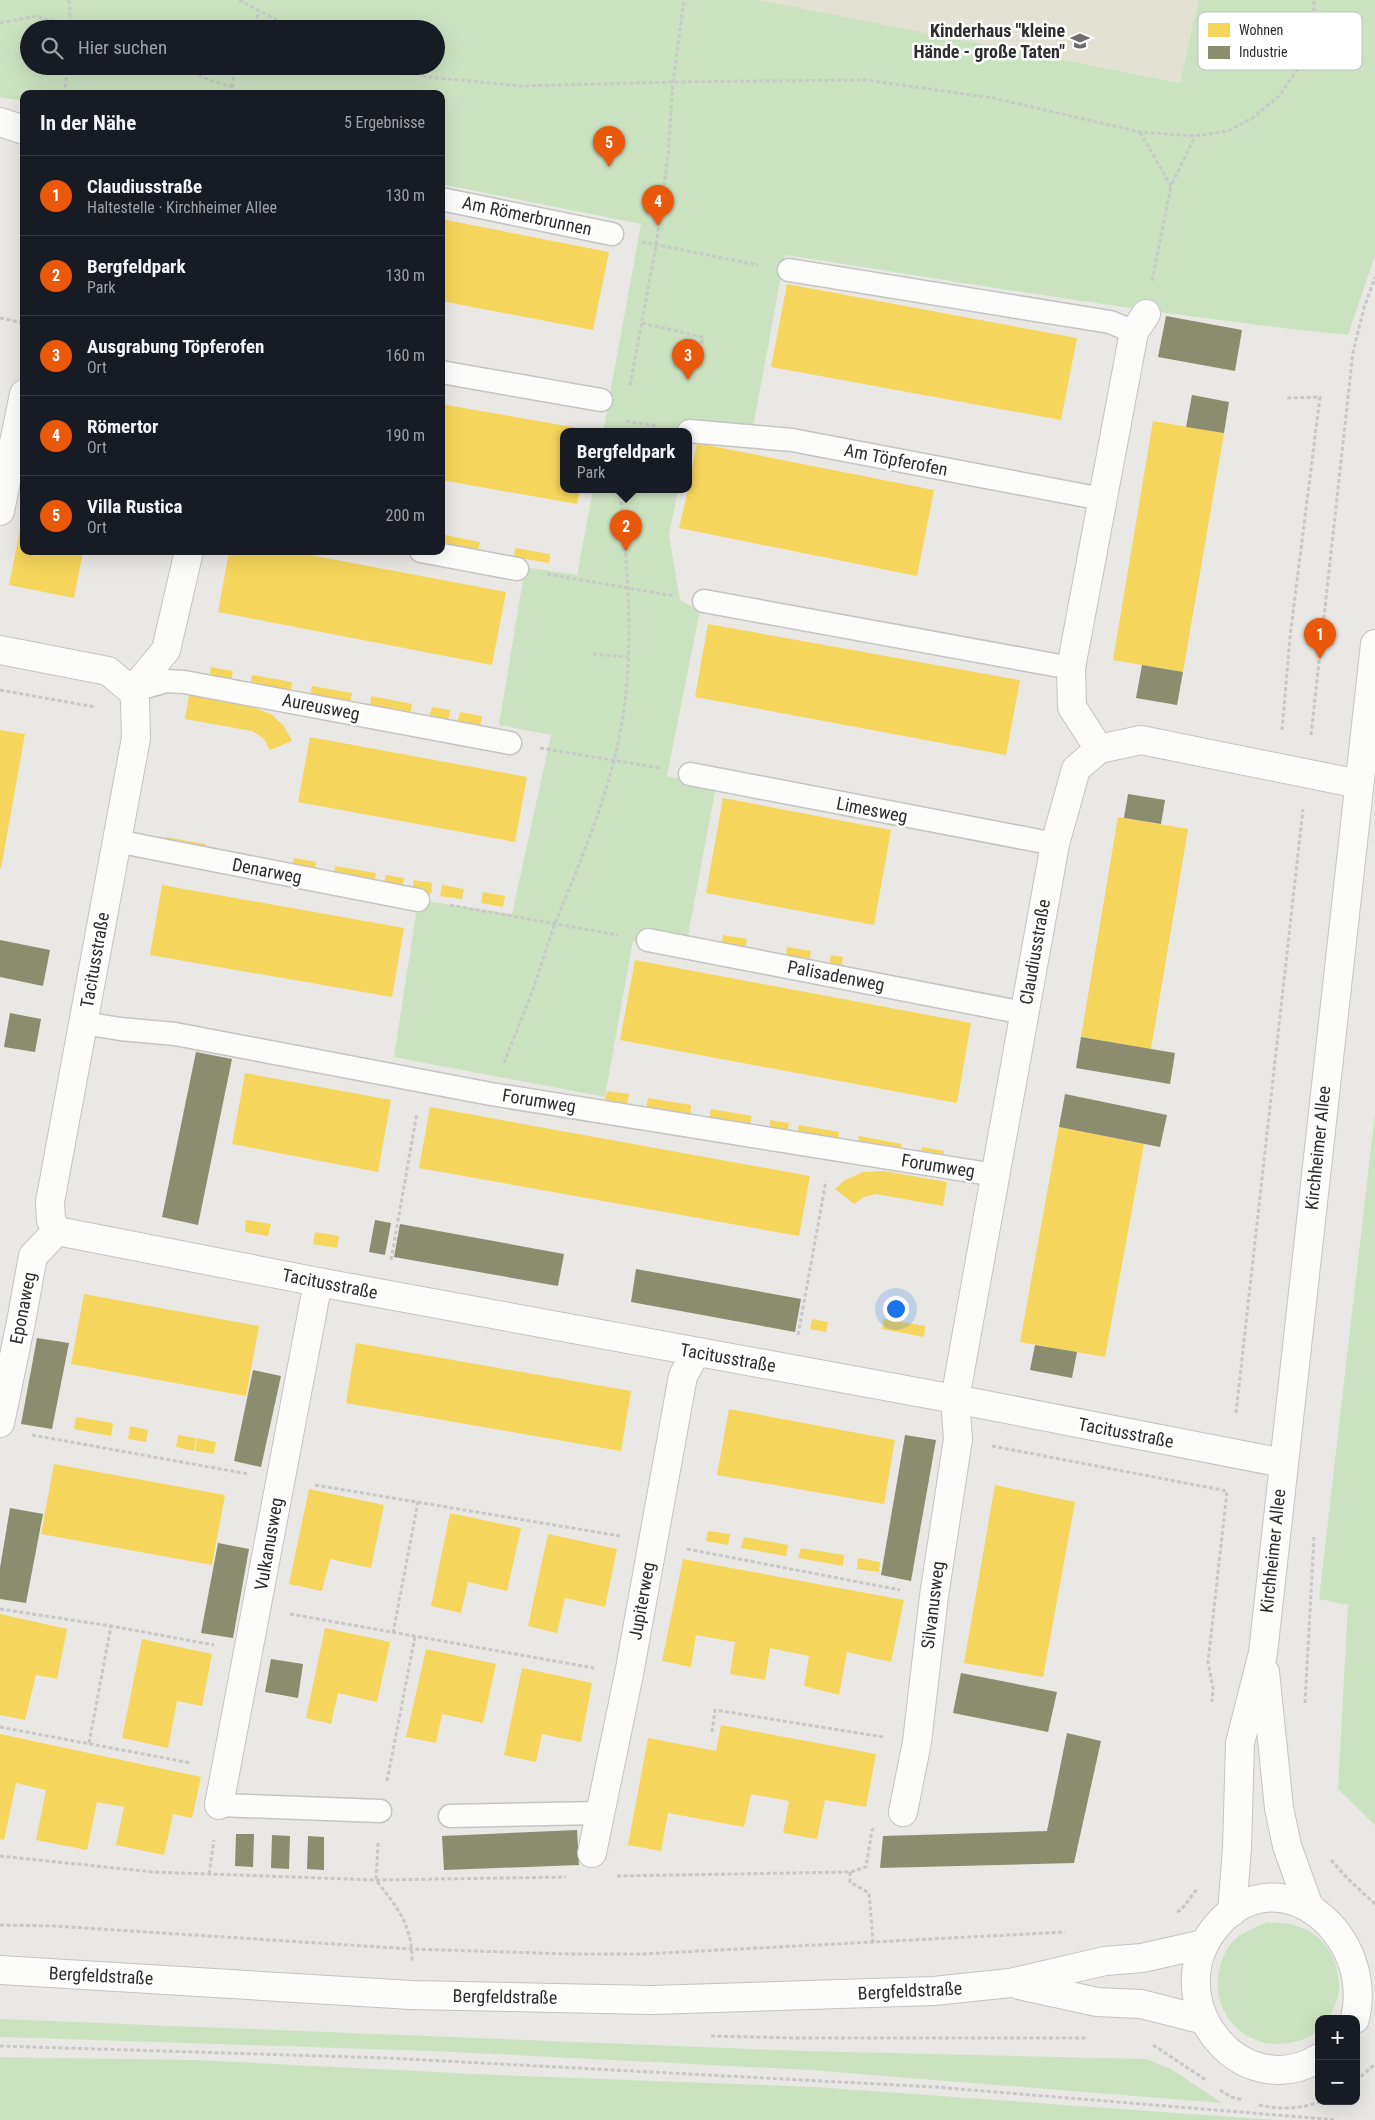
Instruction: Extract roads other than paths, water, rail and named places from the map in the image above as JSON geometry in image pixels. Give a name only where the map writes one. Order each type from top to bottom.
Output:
[{"type":"street","points":[[0,122],[20,129]]},
{"type":"street","points":[[1099,749],[1072,707],[1071,668],[1102,499],[1140,323]]},
{"type":"street","points":[[0,511],[20,414]]},
{"type":"street","points":[[0,650],[108,671],[132,692],[166,650],[188,555]]},
{"type":"street","name":"Kirchheimer Allee","points":[[1232,1912],[1237,1848],[1240,1743],[1263,1653],[1282,1463],[1375,644]]},
{"type":"street","name":"Tacitusstraße","points":[[132,692],[135,699],[137,718],[136,738],[50,1202],[51,1220],[57,1231],[385,1295],[955,1399],[1282,1463]]},
{"type":"street","name":"Claudiusstraße","points":[[955,1399],[1055,844],[1076,769],[1099,749],[1141,740],[1359,784]]},
{"type":"street","name":"Eponaweg","points":[[0,1423],[11,1321],[33,1256],[57,1231]]},
{"type":"street","name":"Vulkanusweg","points":[[219,1805],[258,1608],[318,1282]]},
{"type":"street","name":"Jupiterweg","points":[[592,1853],[629,1674],[683,1376],[696,1352]]},
{"type":"street","name":"Silvanusweg","points":[[903,1812],[917,1742],[934,1596],[958,1439],[955,1399]]},
{"type":"street","name":"Kirchheimer Allee","points":[[1263,1653],[1279,1808],[1287,1846],[1308,1904]]},
{"type":"street","points":[[1315,2060],[1294,2068],[1275,2069],[1258,2066],[1241,2060],[1225,2049],[1213,2036],[1197,2003],[1195,1982],[1197,1963],[1204,1944],[1220,1921],[1248,1903],[1263,1899],[1292,1899],[1308,1904],[1324,1913],[1366,1953],[1362,1969],[1363,1987],[1360,2007],[1356,2015]]},
{"type":"street","name":"Bergfeldstraße","points":[[0,1970],[411,1995],[651,2000],[934,1991],[1010,1984],[1105,1961],[1142,1958],[1204,1944]]},
{"type":"street","name":"Bergfeldstraße","points":[[1010,1984],[1098,2002],[1141,2004],[1204,2020]]},
{"type":"street","points":[[1360,2024],[1375,2021]]},
{"type":"lane","name":"Am Römerbrunnen","points":[[445,200],[612,234]]},
{"type":"lane","points":[[789,270],[1110,322],[1140,323]]},
{"type":"lane","points":[[445,373],[601,400]]},
{"type":"lane","name":"Am Töpferofen","points":[[692,432],[713,435],[792,440],[1102,499]]},
{"type":"lane","points":[[442,555],[516,569]]},
{"type":"lane","points":[[704,601],[1071,668]]},
{"type":"lane","name":"Aureusweg","points":[[132,692],[166,681],[184,682],[510,743]]},
{"type":"lane","name":"Limesweg","points":[[690,774],[1055,844]]},
{"type":"lane","name":"Denarweg","points":[[116,841],[418,900]]},
{"type":"lane","name":"Palisadenweg","points":[[648,940],[1024,1012]]},
{"type":"lane","name":"Forumweg","points":[[84,1023],[120,1030],[175,1034],[491,1094],[995,1175]]},
{"type":"lane","points":[[219,1805],[380,1811]]},
{"type":"lane","points":[[450,1816],[600,1813]]},
{"type":"place","name":"Kinderhaus \"kleine Hände - große Taten\"","points":[[1080,41]]},
{"type":"place","name":"Villa Rustica","points":[[609,167]]},
{"type":"place","name":"Römertor","points":[[658,226]]},
{"type":"place","name":"Ausgrabung Töpferofen","points":[[688,380]]},
{"type":"place","name":"Bergfeldpark","points":[[626,551]]},
{"type":"place","name":"Claudiusstraße","points":[[1320,659]]}]
